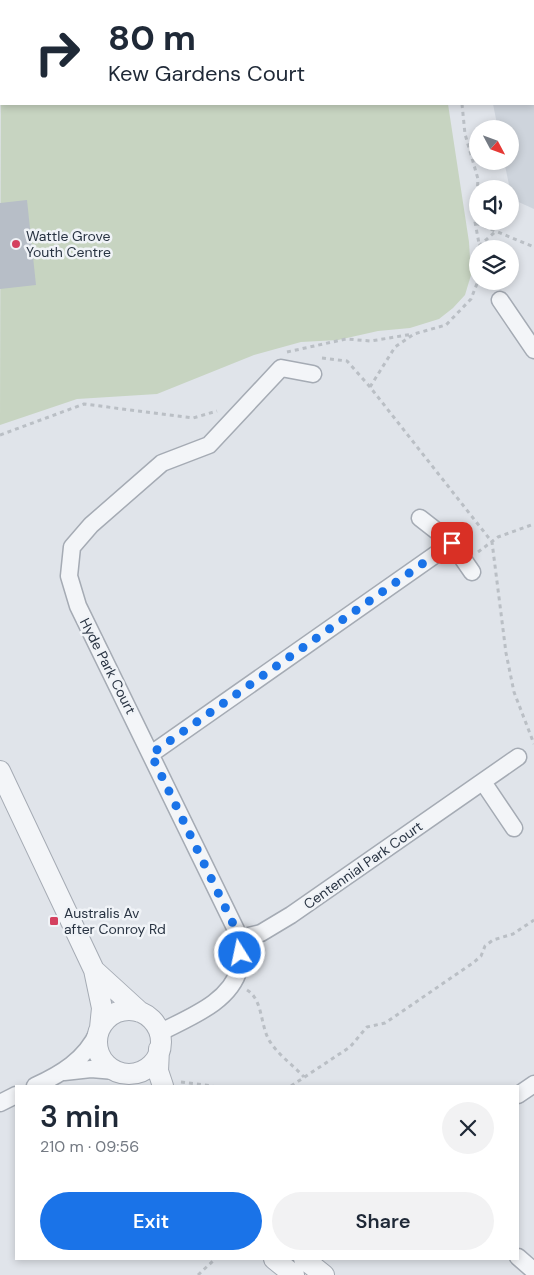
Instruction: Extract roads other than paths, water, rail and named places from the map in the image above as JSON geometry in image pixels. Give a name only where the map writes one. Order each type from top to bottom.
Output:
[{"type":"street","points":[[500,300],[529,331],[534,350]]},
{"type":"street","name":"Hyde Park Court","points":[[159,1041],[218,1001],[234,982],[240,968],[240,938],[78,606],[69,576],[72,548],[92,525],[162,463],[209,445],[280,368],[312,374]]},
{"type":"street","points":[[420,518],[452,543],[468,567]]},
{"type":"street","points":[[151,754],[452,543]]},
{"type":"street","name":"Centennial Park Court","points":[[240,938],[261,933],[290,915],[518,757]]},
{"type":"street","points":[[0,771],[94,970],[102,1008],[97,1046],[100,1055],[104,1063],[138,1085]]},
{"type":"street","points":[[483,782],[514,828]]},
{"type":"street","points":[[94,970],[140,1012],[152,1020],[159,1041],[158,1071],[170,1084]]},
{"type":"street","points":[[37,1085],[64,1072],[90,1047],[105,1020],[117,1012],[131,1010],[140,1012]]},
{"type":"street","points":[[64,1072],[91,1069],[132,1074],[144,1069],[154,1061],[159,1041]]},
{"type":"street","points":[[519,1094],[534,1084]]},
{"type":"street","points":[[0,1103],[15,1096]]},
{"type":"street","points":[[519,1259],[534,1271]]},
{"type":"street","points":[[275,1260],[294,1275]]},
{"type":"street","points":[[305,1260],[324,1275]]},
{"type":"place","name":"Wattle Grove Youth Centre","points":[[16,244]]},
{"type":"place","name":"Australis Av after Conroy Rd","points":[[54,921]]}]
